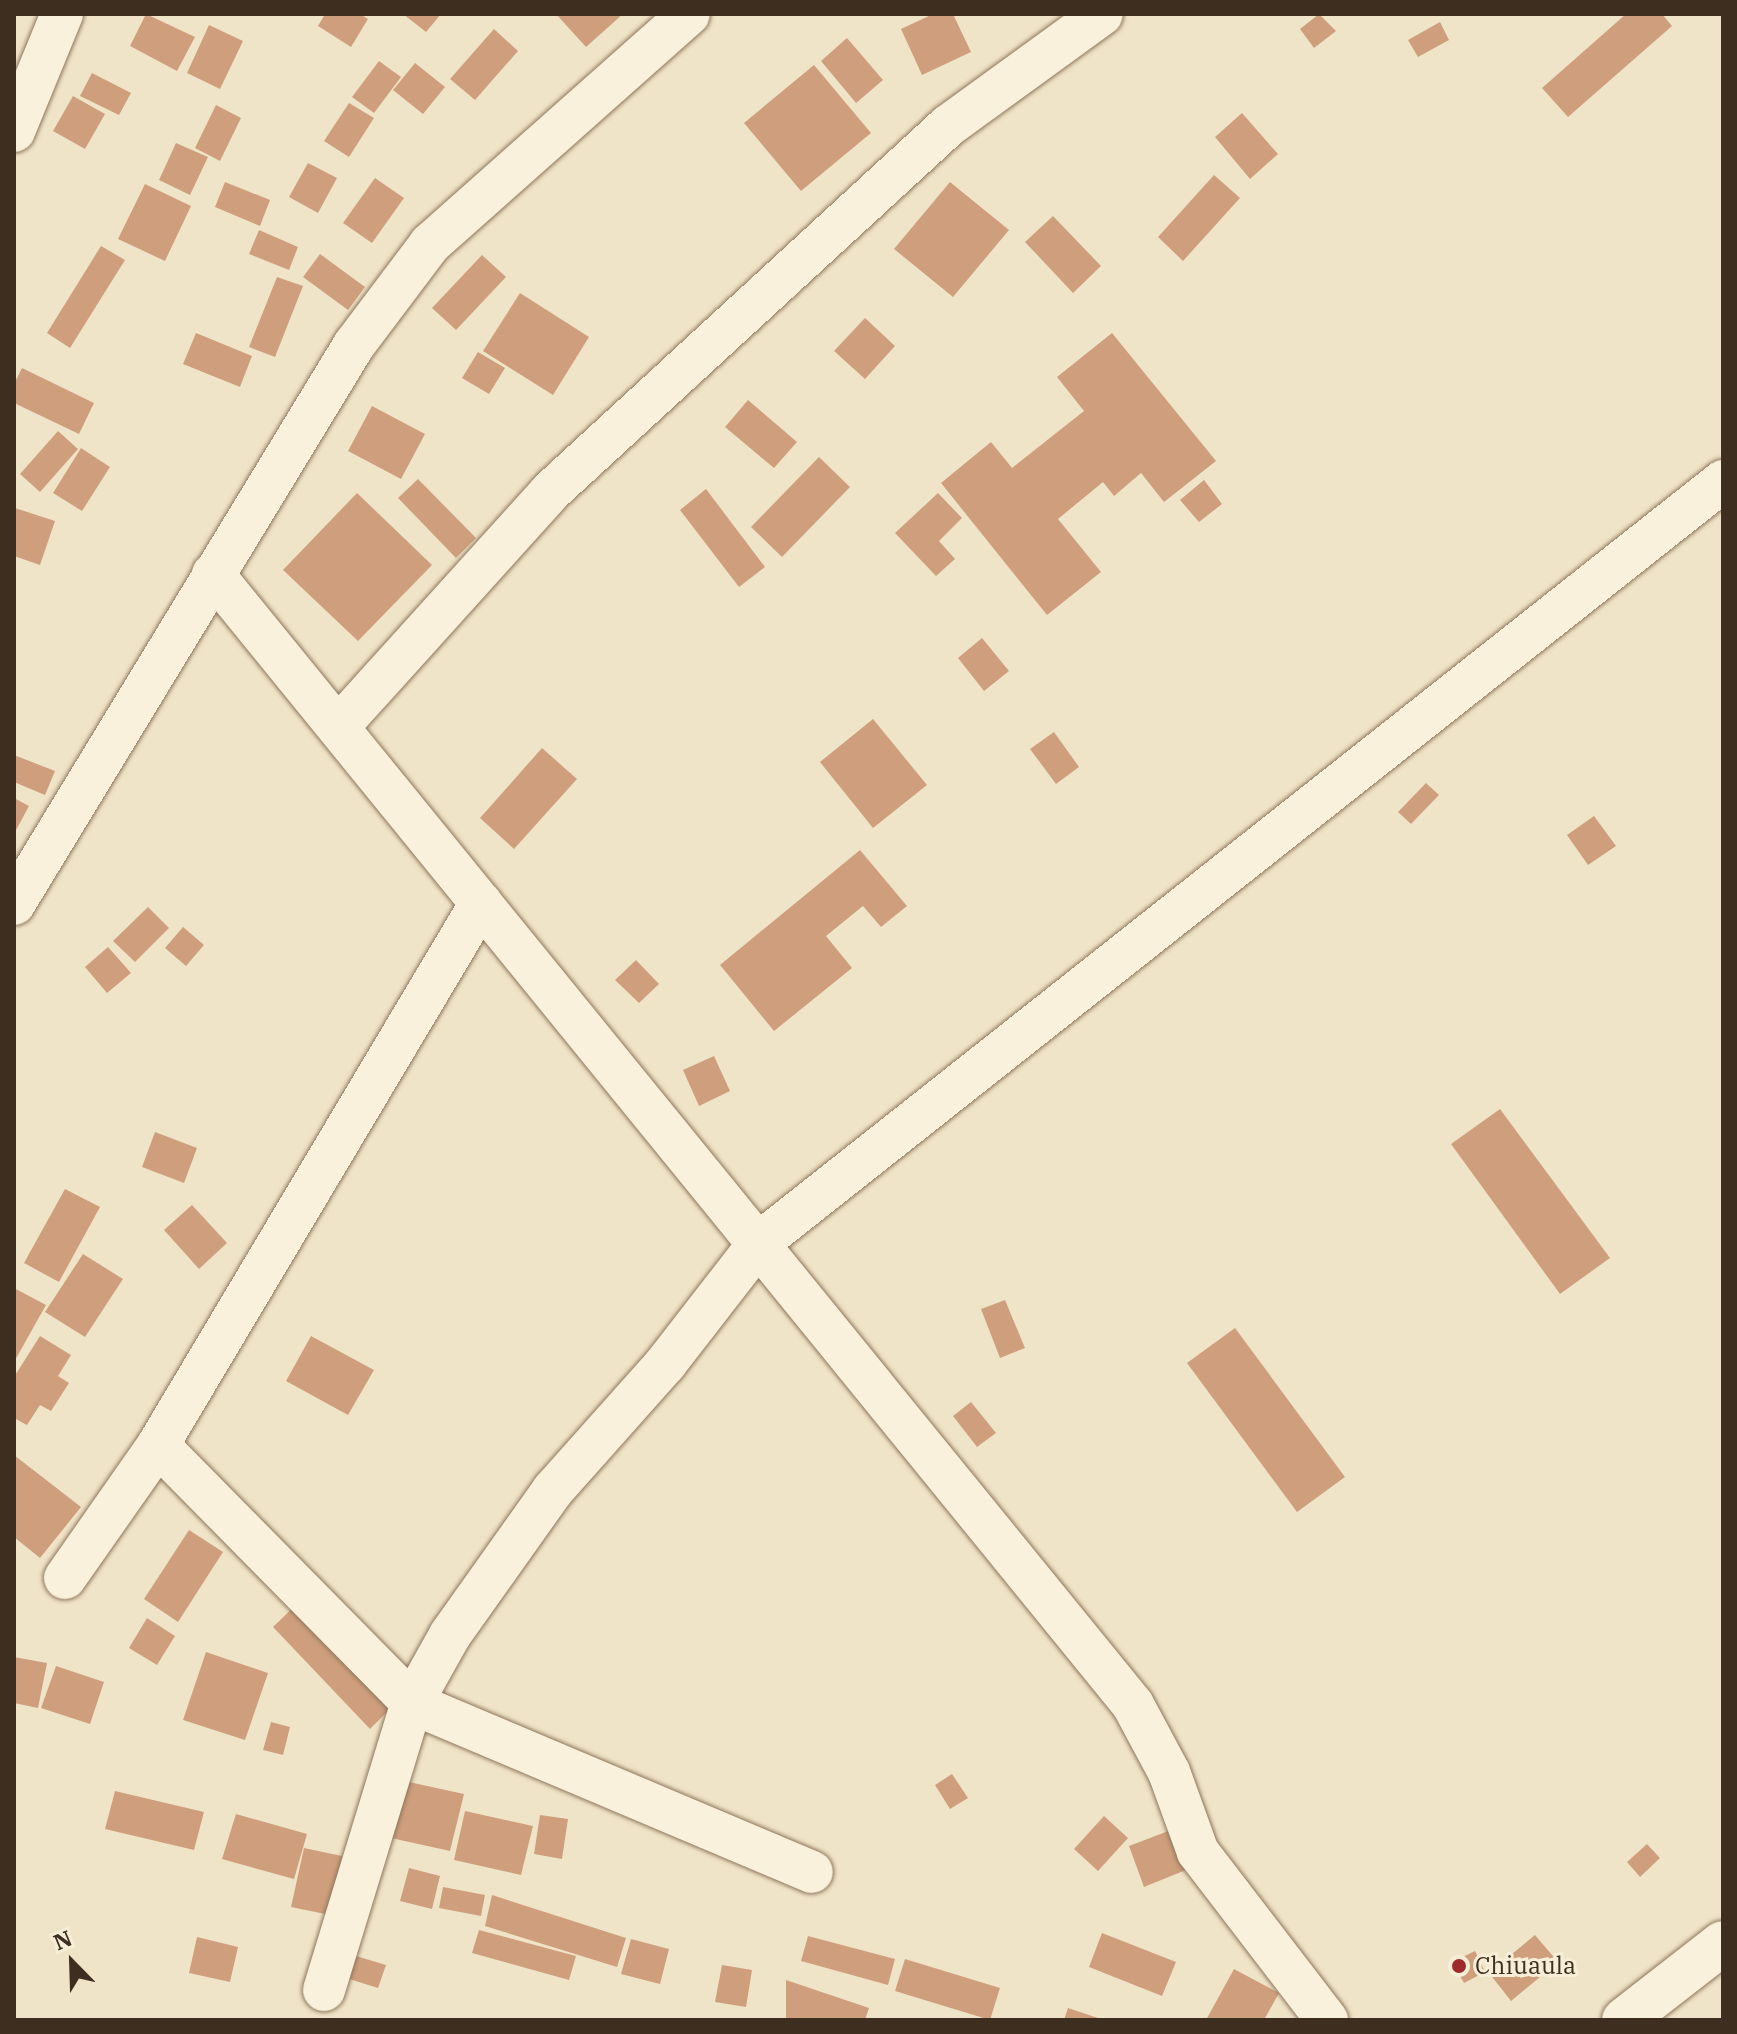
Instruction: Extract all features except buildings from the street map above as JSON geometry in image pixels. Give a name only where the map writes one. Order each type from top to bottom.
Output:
[{"type":"street","points":[[14,131],[28,58],[62,14]]},
{"type":"street","points":[[14,904],[354,345],[430,244],[689,14]]},
{"type":"street","points":[[338,727],[550,492],[948,126],[1102,14]]},
{"type":"street","points":[[324,1990],[412,1703],[450,1635],[553,1490],[666,1363],[759,1243],[1723,481]]},
{"type":"street","points":[[213,574],[1133,1705],[1169,1772],[1198,1852],[1327,2020]]},
{"type":"street","points":[[65,1578],[158,1445],[481,903]]},
{"type":"street","points":[[158,1445],[412,1703],[812,1872]]},
{"type":"street","points":[[1624,2020],[1723,1943]]},
{"type":"place","name":"Chiuaula","points":[[1459,1966]]}]
